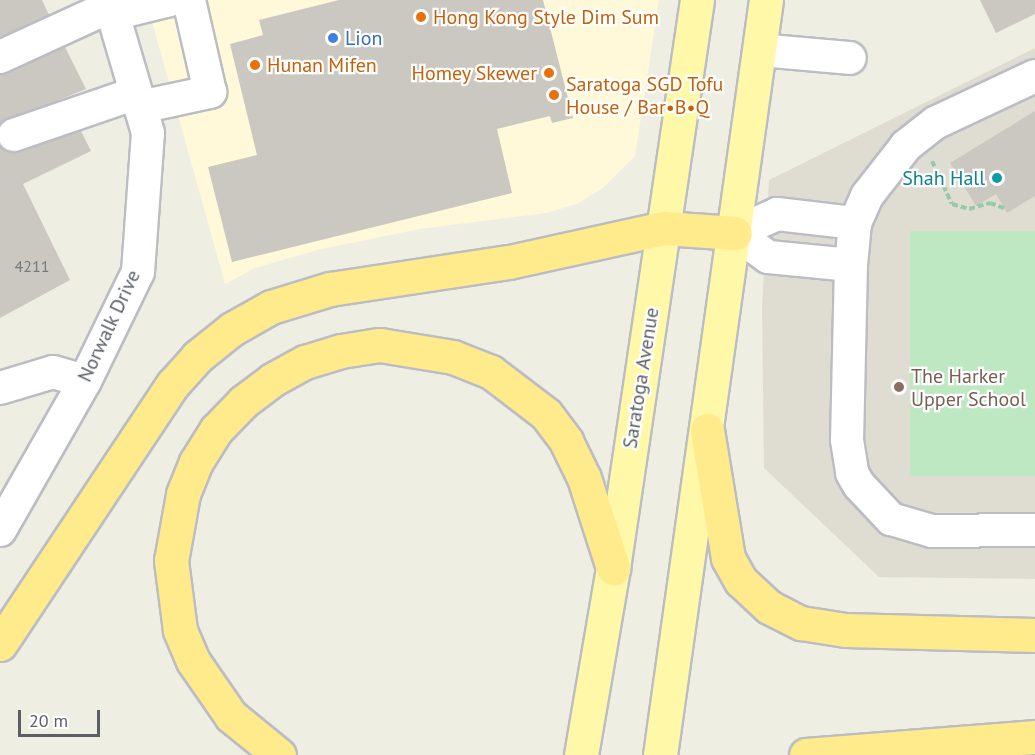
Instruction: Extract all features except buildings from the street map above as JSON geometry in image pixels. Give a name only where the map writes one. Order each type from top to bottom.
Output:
[{"type":"highway","points":[[0,644],[146,421],[197,357],[232,329],[271,307],[330,289],[509,262],[664,228],[735,233]]},
{"type":"highway","points":[[279,755],[231,716],[193,660],[180,630],[171,561],[183,494],[196,462],[216,430],[243,402],[272,380],[323,356],[380,345],[453,357],[491,372],[546,414],[566,441],[584,478],[613,568]]},
{"type":"highway","points":[[707,430],[728,558],[741,581],[769,607],[801,622],[845,630],[1035,635]]},
{"type":"highway","points":[[806,755],[1035,737]]},
{"type":"main road","name":"Saratoga Avenue","points":[[581,755],[588,702],[613,568],[697,0]]},
{"type":"main road","points":[[660,755],[766,0]]},
{"type":"street","points":[[0,57],[109,7],[170,0]]},
{"type":"street","points":[[14,135],[138,100],[210,92],[189,0]]},
{"type":"street","name":"Norwalk Drive","points":[[0,530],[85,381],[138,272],[148,133],[109,7]]},
{"type":"street","points":[[760,50],[850,58]]},
{"type":"street","points":[[1035,76],[935,123],[906,147],[871,191],[855,223],[847,440],[852,473],[859,485],[891,519],[916,529],[1035,530]]},
{"type":"street","points":[[852,265],[768,257],[735,233],[777,214],[855,223]]},
{"type":"street","points":[[0,388],[53,372],[85,381]]},
{"type":"path","points":[[930,156],[952,204],[969,208],[990,203],[1004,208]]},
{"type":"shaded area","points":[[146,0],[659,0],[635,156],[603,188],[577,204],[546,213],[419,229],[317,250],[255,268],[225,284]]},
{"type":"shaded area","name":"The Harker Upper School","points":[[1035,48],[1035,579],[879,577],[764,468],[762,307],[769,180]]},
{"type":"green space","points":[[910,231],[1035,231],[1035,476],[910,476]]},
{"type":"place","name":"Hong Kong Style Dim Sum","points":[[421,17]]},
{"type":"place","name":"Lion","points":[[333,38]]},
{"type":"place","name":"Hunan Mifen","points":[[255,65]]},
{"type":"place","name":"Homey Skewer","points":[[549,73]]},
{"type":"place","name":"Saratoga SGD Tofu House / Bar•B•Q","points":[[554,95]]},
{"type":"place","name":"Shah Hall","points":[[997,178]]},
{"type":"place","name":"The Harker Upper School","points":[[899,387]]}]
